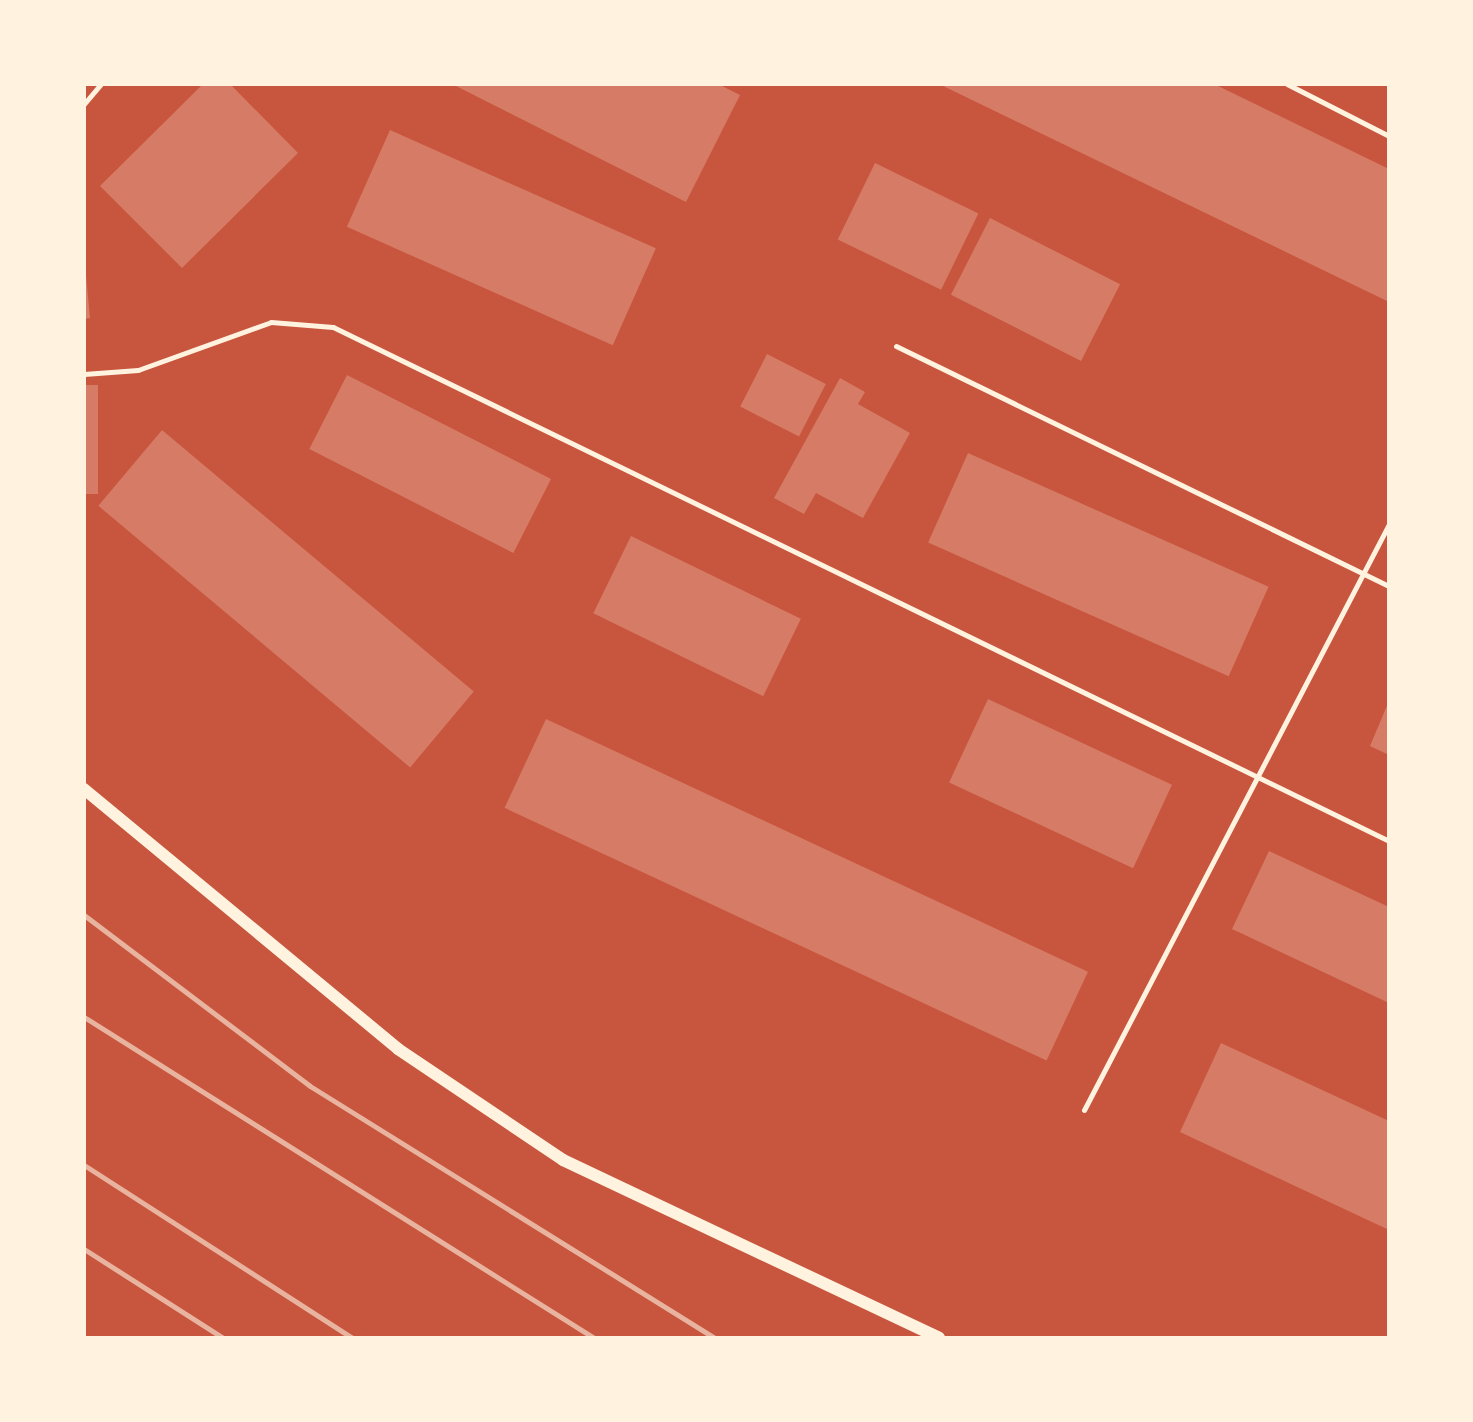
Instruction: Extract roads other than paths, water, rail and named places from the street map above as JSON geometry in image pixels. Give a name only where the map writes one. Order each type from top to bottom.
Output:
[{"type":"street","points":[[84,789],[398,1049],[563,1160],[939,1338]]},
{"type":"lane","points":[[84,104],[101,84]]},
{"type":"lane","points":[[1287,84],[1389,136]]},
{"type":"lane","points":[[84,374],[138,370],[271,322],[333,327],[1389,841]]},
{"type":"lane","points":[[896,346],[1389,586]]},
{"type":"lane","points":[[1084,1110],[1389,524]]},
{"type":"railway","points":[[84,915],[310,1086],[715,1338]]},
{"type":"railway","points":[[84,1017],[594,1338]]},
{"type":"railway","points":[[84,1165],[352,1338]]},
{"type":"railway","points":[[84,1249],[223,1338]]}]
